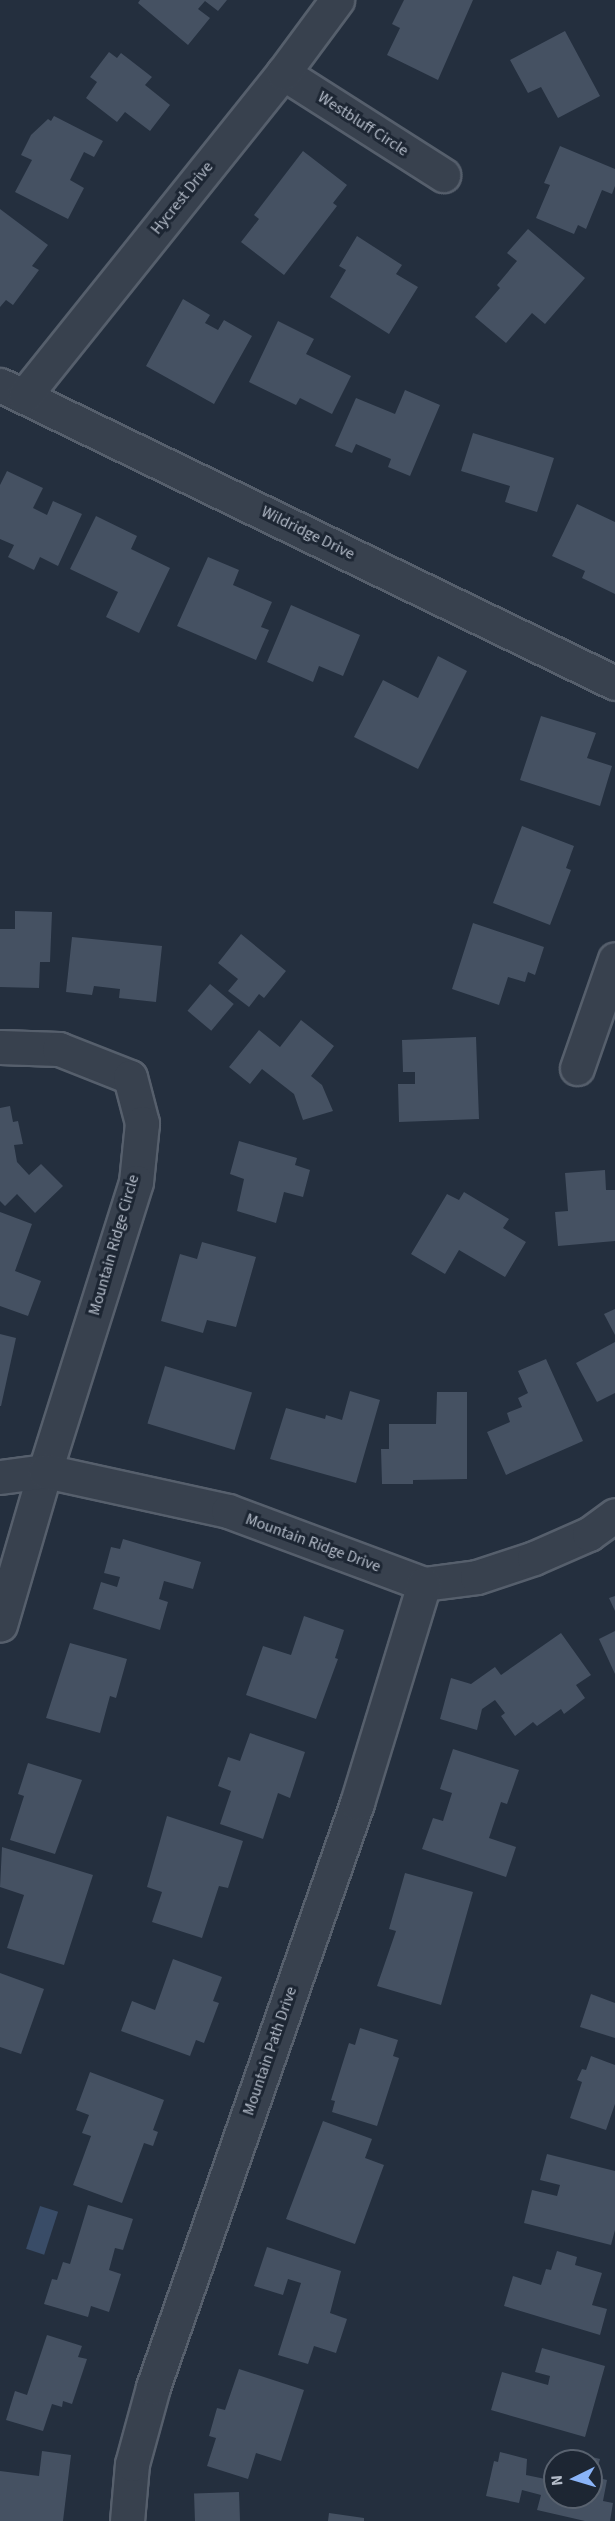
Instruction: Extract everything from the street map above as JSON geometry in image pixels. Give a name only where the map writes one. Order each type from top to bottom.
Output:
[{"type":"street","name":"Hycrest Drive","points":[[12,390],[283,73],[337,0]]},
{"type":"street","name":"Westbluff Circle","points":[[283,73],[443,175]]},
{"type":"street","name":"Wildridge Drive","points":[[12,390],[615,683]]},
{"type":"street","points":[[577,1068],[615,959]]},
{"type":"street","name":"Mountain Ridge Circle","points":[[0,1047],[59,1049],[130,1077],[142,1123],[136,1182],[45,1471]]},
{"type":"street","points":[[0,1626],[45,1471]]},
{"type":"street","name":"Mountain Ridge Drive","points":[[0,1477],[45,1471],[228,1511],[424,1584],[477,1577],[534,1558],[588,1534],[615,1515]]},
{"type":"street","name":"Mountain Path Drive","points":[[127,2521],[132,2464],[153,2387],[357,1803],[424,1584]]},
{"type":"water","points":[[40,2206],[58,2212],[44,2255],[26,2249]]},
{"type":"building","points":[[140,0],[227,0],[218,11],[205,1],[198,9],[210,18],[188,45],[138,3]]},
{"type":"building","points":[[404,0],[473,0],[438,80],[387,55],[400,28],[392,24]]},
{"type":"building","points":[[565,31],[600,96],[558,118],[541,87],[528,93],[510,60]]},
{"type":"building","points":[[109,52],[117,58],[121,53],[152,77],[145,85],[170,105],[150,131],[125,112],[117,122],[86,98],[97,82],[90,77]]},
{"type":"building","points":[[54,116],[103,141],[94,157],[84,152],[70,180],[84,188],[68,219],[15,192],[32,160],[21,155],[31,135],[48,119],[51,121]]},
{"type":"building","points":[[560,146],[615,169],[615,186],[612,194],[602,190],[586,229],[578,225],[574,234],[536,218],[550,185],[544,183]]},
{"type":"building","points":[[303,151],[347,185],[333,203],[337,206],[284,275],[241,242],[259,219],[254,215]]},
{"type":"building","points":[[0,209],[48,245],[32,266],[39,270],[13,305],[6,300],[0,307]]},
{"type":"building","points":[[528,229],[585,278],[545,324],[532,313],[506,343],[475,317],[500,288],[497,285],[517,261],[507,253]]},
{"type":"building","points":[[357,236],[402,265],[396,274],[418,287],[389,334],[330,297],[346,270],[339,266]]},
{"type":"building","points":[[183,299],[210,315],[205,323],[218,330],[224,320],[252,336],[214,404],[146,366]]},
{"type":"building","points":[[278,321],[314,339],[306,354],[351,376],[332,414],[300,398],[296,405],[249,382]]},
{"type":"building","points":[[405,390],[440,405],[410,476],[388,467],[391,459],[356,444],[352,453],[335,446],[356,398],[395,414]]},
{"type":"building","points":[[473,433],[554,458],[537,512],[505,502],[510,486],[461,471]]},
{"type":"building","points":[[7,471],[43,488],[33,508],[47,515],[53,501],[82,514],[58,566],[40,557],[34,570],[8,557],[14,545],[0,539],[0,485]]},
{"type":"building","points":[[577,504],[615,522],[615,594],[582,578],[585,571],[552,556]]},
{"type":"building","points":[[96,516],[137,536],[131,549],[170,568],[139,633],[106,617],[118,592],[70,569]]},
{"type":"building","points":[[208,557],[239,570],[233,585],[272,602],[261,627],[269,630],[256,660],[177,626]]},
{"type":"building","points":[[291,605],[360,635],[343,676],[319,666],[313,682],[267,662]]},
{"type":"building","points":[[438,656],[467,671],[418,769],[354,737],[383,680],[418,698]]},
{"type":"building","points":[[541,716],[596,733],[587,758],[612,766],[600,806],[520,780]]},
{"type":"building","points":[[522,826],[574,846],[566,868],[571,870],[550,925],[493,903]]},
{"type":"building","points":[[15,911],[52,912],[50,962],[40,962],[39,988],[0,987],[0,929],[15,929]]},
{"type":"building","points":[[473,923],[544,947],[535,975],[528,972],[525,982],[508,977],[499,1005],[452,989]]},
{"type":"building","points":[[241,934],[286,971],[264,998],[259,994],[249,1007],[228,991],[238,979],[218,963]]},
{"type":"building","points":[[72,937],[162,946],[156,1002],[119,998],[120,989],[94,986],[92,995],[66,992]]},
{"type":"building","points":[[210,984],[234,1004],[211,1031],[188,1011]]},
{"type":"building","points":[[301,1020],[334,1046],[311,1076],[322,1085],[333,1111],[303,1120],[294,1094],[262,1069],[250,1084],[229,1067],[259,1030],[280,1047]]},
{"type":"building","points":[[476,1037],[479,1119],[399,1122],[398,1084],[415,1084],[415,1072],[403,1072],[402,1040]]},
{"type":"building","points":[[10,1106],[13,1122],[18,1121],[23,1144],[14,1145],[17,1162],[29,1175],[41,1164],[63,1186],[35,1213],[17,1194],[5,1206],[0,1201],[0,1108]]},
{"type":"building","points":[[239,1141],[297,1158],[295,1165],[310,1170],[303,1197],[284,1192],[276,1223],[237,1211],[244,1179],[230,1174]]},
{"type":"building","points":[[605,1170],[606,1190],[615,1190],[615,1241],[558,1246],[555,1212],[568,1211],[565,1173]]},
{"type":"building","points":[[464,1192],[509,1219],[503,1228],[526,1242],[505,1277],[459,1250],[445,1274],[411,1254],[447,1194],[459,1200]]},
{"type":"building","points":[[0,1212],[32,1224],[15,1271],[41,1281],[28,1316],[0,1306]]},
{"type":"building","points":[[202,1242],[256,1257],[236,1327],[207,1320],[203,1333],[161,1321],[180,1254],[197,1259]]},
{"type":"building","points":[[615,1309],[615,1335],[604,1314]]},
{"type":"building","points":[[0,1334],[16,1338],[1,1406],[0,1406]]},
{"type":"building","points":[[615,1342],[615,1393],[597,1402],[576,1363]]},
{"type":"building","points":[[546,1359],[583,1441],[506,1475],[487,1432],[510,1422],[507,1413],[522,1407],[518,1398],[528,1393],[518,1371]]},
{"type":"building","points":[[165,1366],[252,1393],[234,1450],[147,1423]]},
{"type":"building","points":[[350,1391],[380,1400],[356,1483],[270,1459],[286,1408],[325,1419],[326,1415],[342,1420]]},
{"type":"building","points":[[437,1392],[467,1392],[467,1479],[413,1480],[413,1484],[382,1484],[381,1449],[389,1449],[389,1424],[436,1424]]},
{"type":"building","points":[[123,1539],[201,1562],[193,1589],[164,1581],[159,1599],[168,1602],[160,1630],[93,1609],[101,1582],[117,1587],[120,1577],[104,1573],[111,1547],[120,1549]]},
{"type":"building","points":[[615,1596],[615,1611],[609,1598]]},
{"type":"building","points":[[304,1616],[344,1630],[335,1658],[338,1659],[316,1719],[246,1695],[263,1646],[291,1655]]},
{"type":"building","points":[[615,1631],[615,1674],[599,1639]]},
{"type":"building","points":[[561,1633],[591,1675],[576,1685],[585,1698],[564,1714],[561,1709],[537,1726],[533,1722],[515,1736],[501,1716],[505,1713],[495,1700],[482,1709],[477,1730],[440,1719],[451,1678],[471,1684],[495,1667],[501,1675]]},
{"type":"building","points":[[70,1643],[127,1659],[116,1698],[110,1696],[100,1733],[46,1718]]},
{"type":"building","points":[[250,1733],[305,1752],[290,1798],[278,1793],[263,1839],[220,1824],[231,1791],[218,1786],[228,1757],[240,1761]]},
{"type":"building","points":[[453,1749],[519,1770],[507,1804],[501,1802],[489,1838],[516,1847],[506,1877],[422,1849],[433,1818],[443,1821],[452,1793],[440,1789]]},
{"type":"building","points":[[28,1763],[82,1780],[55,1854],[10,1840],[24,1796],[18,1794]]},
{"type":"building","points":[[167,1816],[243,1841],[228,1888],[219,1886],[202,1938],[152,1922],[162,1892],[147,1887]]},
{"type":"building","points":[[2,1847],[93,1875],[64,1965],[7,1948],[24,1895],[0,1887]]},
{"type":"building","points":[[405,1873],[473,1892],[441,2005],[377,1986],[396,1931],[389,1929]]},
{"type":"building","points":[[173,1959],[222,1977],[213,2001],[219,2003],[204,2043],[196,2040],[190,2056],[121,2031],[132,2001],[155,2010]]},
{"type":"building","points":[[0,1973],[44,1989],[21,2054],[0,2047]]},
{"type":"building","points":[[591,1994],[615,2003],[615,2038],[580,2027]]},
{"type":"building","points":[[360,2028],[398,2040],[393,2056],[399,2058],[377,2126],[332,2112],[335,2101],[331,2100],[349,2043],[355,2045]]},
{"type":"building","points":[[591,2056],[615,2065],[615,2104],[606,2130],[570,2118],[582,2082],[577,2080],[582,2069],[586,2070]]},
{"type":"building","points":[[90,2072],[164,2100],[153,2130],[158,2132],[153,2146],[144,2143],[122,2203],[73,2185],[91,2136],[82,2133],[89,2115],[76,2110]]},
{"type":"building","points":[[323,2121],[372,2139],[365,2158],[384,2165],[355,2244],[286,2219]]},
{"type":"building","points":[[547,2154],[615,2171],[615,2230],[611,2245],[524,2223],[532,2190],[557,2196],[560,2185],[540,2180]]},
{"type":"building","points":[[88,2205],[133,2219],[123,2250],[115,2248],[109,2270],[121,2274],[109,2312],[91,2306],[88,2317],[44,2304],[52,2279],[57,2280],[63,2262],[70,2264]]},
{"type":"building","points":[[267,2247],[341,2271],[330,2313],[347,2319],[336,2353],[314,2346],[308,2364],[278,2355],[301,2283],[288,2279],[283,2295],[254,2286]]},
{"type":"building","points":[[557,2251],[577,2257],[575,2265],[602,2273],[592,2305],[607,2309],[600,2335],[504,2306],[513,2276],[541,2285],[546,2269],[551,2270]]},
{"type":"building","points":[[47,2335],[82,2346],[78,2357],[87,2359],[72,2404],[63,2401],[62,2407],[52,2404],[43,2431],[6,2420],[15,2391],[27,2395]]},
{"type":"building","points":[[542,2348],[605,2366],[585,2437],[491,2410],[502,2372],[548,2385],[550,2376],[535,2372]]},
{"type":"building","points":[[239,2369],[304,2390],[281,2461],[256,2453],[248,2479],[207,2466],[216,2438],[209,2436],[217,2408],[225,2410]]},
{"type":"building","points":[[42,2451],[71,2455],[63,2521],[0,2521],[0,2471],[39,2476]]},
{"type":"building","points":[[500,2452],[527,2459],[526,2475],[543,2479],[543,2509],[603,2509],[603,2501],[613,2503],[610,2521],[585,2521],[537,2510],[541,2495],[522,2490],[519,2503],[486,2496],[494,2461],[498,2462]]},
{"type":"building","points":[[603,2479],[607,2480],[603,2501]]},
{"type":"building","points":[[239,2492],[240,2521],[195,2521],[194,2494]]},
{"type":"building","points":[[329,2513],[364,2518],[364,2521],[328,2521]]}]
